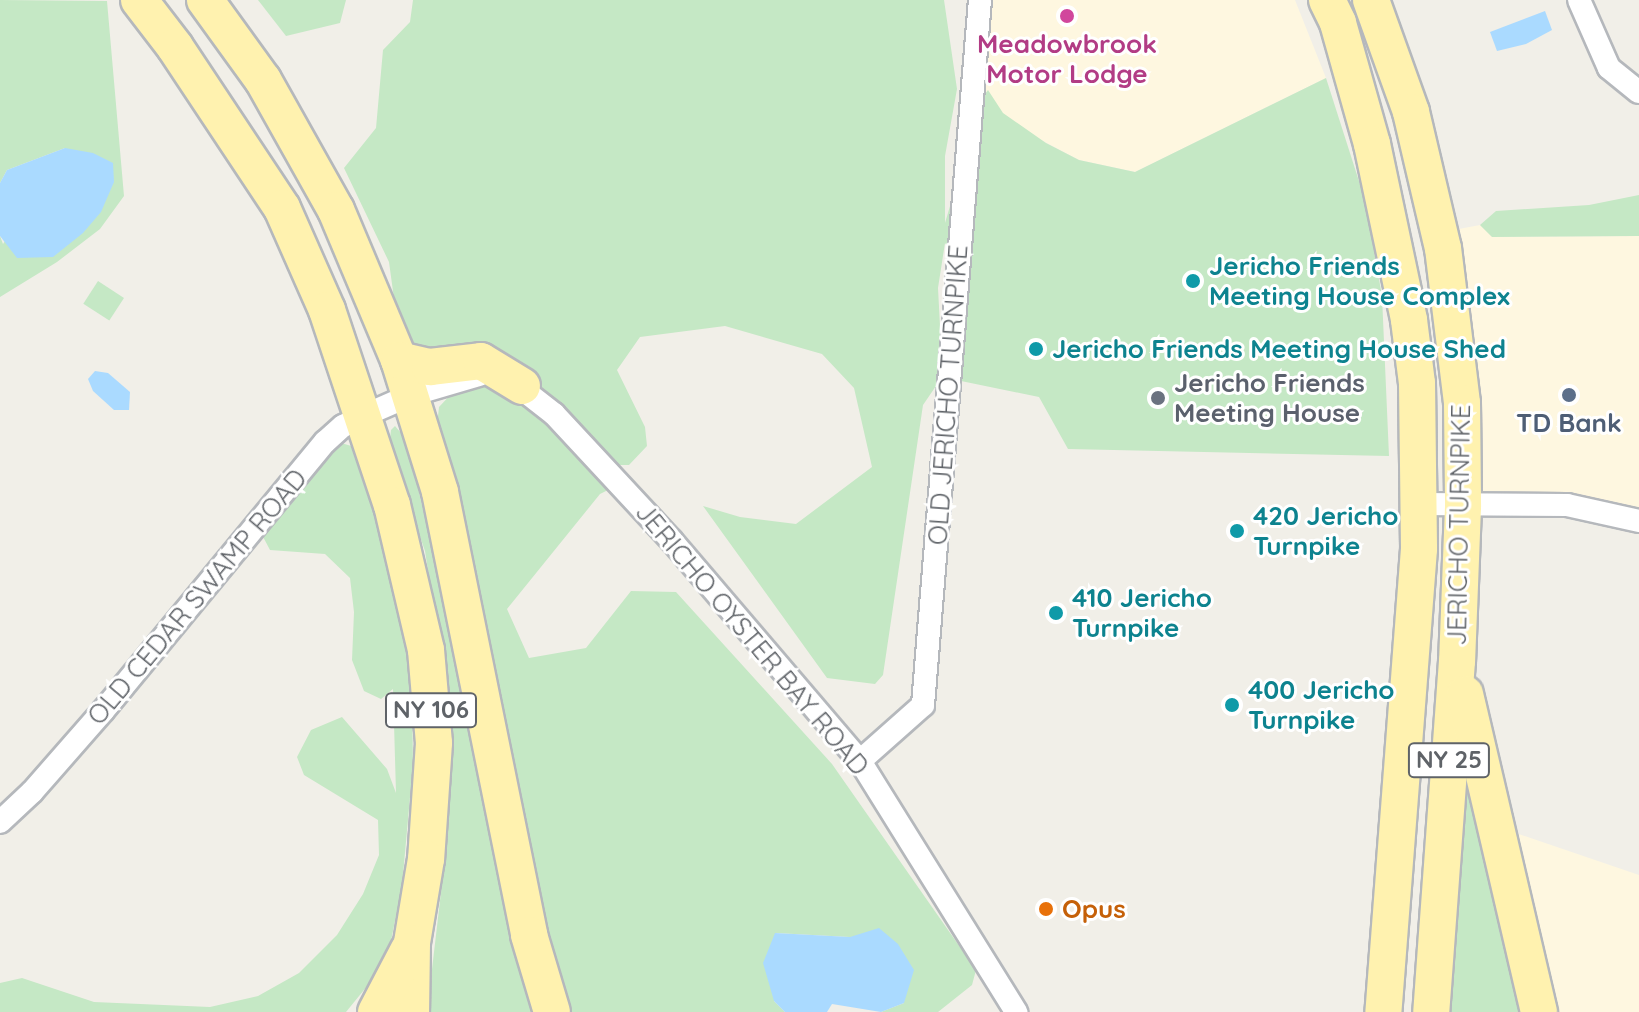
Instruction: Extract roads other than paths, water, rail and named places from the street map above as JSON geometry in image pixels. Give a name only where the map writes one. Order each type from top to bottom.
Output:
[{"type":"main road","name":"NY 106","points":[[139,0],[175,47],[282,208],[327,310],[392,505],[426,650],[434,743],[433,789],[412,943],[411,1012]]},
{"type":"main road","name":"NY 106","points":[[205,0],[263,80],[336,210],[399,360],[440,492],[529,935],[552,1012]]},
{"type":"main road","name":"JERICHO TURNPIKE","points":[[1327,0],[1338,23],[1372,144],[1409,320],[1417,383],[1419,549],[1383,1009]]},
{"type":"main road","name":"JERICHO TURNPIKE","points":[[1371,0],[1411,112],[1443,248],[1462,403],[1463,507],[1457,661],[1431,1012]]},
{"type":"main road","points":[[399,360],[449,367],[481,361],[522,386]]},
{"type":"main road","points":[[1457,661],[1539,1012]]},
{"type":"main road","points":[[376,1012],[412,943]]},
{"type":"street","name":"OLD JERICHO TURNPIKE","points":[[860,761],[923,705],[980,0]]},
{"type":"street","points":[[1579,0],[1609,68],[1639,92]]},
{"type":"street","name":"JERICHO OYSTER BAY ROAD","points":[[411,395],[480,375],[506,379],[522,386],[554,414],[672,541],[860,761],[1016,1012]]},
{"type":"street","name":"OLD CEDAR SWAMP ROAD","points":[[0,822],[32,792],[103,711],[325,442],[343,426],[411,395]]},
{"type":"street","points":[[1418,504],[1463,507],[1567,505],[1639,521]]},
{"type":"water","points":[[1545,11],[1552,30],[1526,44],[1497,51],[1490,32]]},
{"type":"water","points":[[65,148],[93,153],[113,163],[114,182],[101,212],[83,233],[53,257],[17,258],[0,236],[0,183],[7,170]]},
{"type":"water","points":[[95,371],[108,373],[130,392],[129,410],[114,410],[93,391],[88,379]]},
{"type":"water","points":[[879,928],[898,944],[914,970],[904,1003],[881,1012],[832,1004],[827,1012],[785,1012],[774,1001],[763,963],[775,933],[850,937]]},
{"type":"place","name":"Meadowbrook Motor Lodge","points":[[1067,16]]},
{"type":"place","name":"Jericho Friends Meeting House Complex","points":[[1193,281]]},
{"type":"place","name":"Jericho Friends Meeting House Shed","points":[[1036,349]]},
{"type":"place","name":"TD Bank","points":[[1569,395]]},
{"type":"place","name":"Jericho Friends Meeting House","points":[[1158,398]]},
{"type":"place","name":"420 Jericho Turnpike","points":[[1237,531]]},
{"type":"place","name":"410 Jericho Turnpike","points":[[1056,613]]},
{"type":"place","name":"400 Jericho Turnpike","points":[[1232,705]]},
{"type":"place","name":"Opus","points":[[1046,909]]}]
